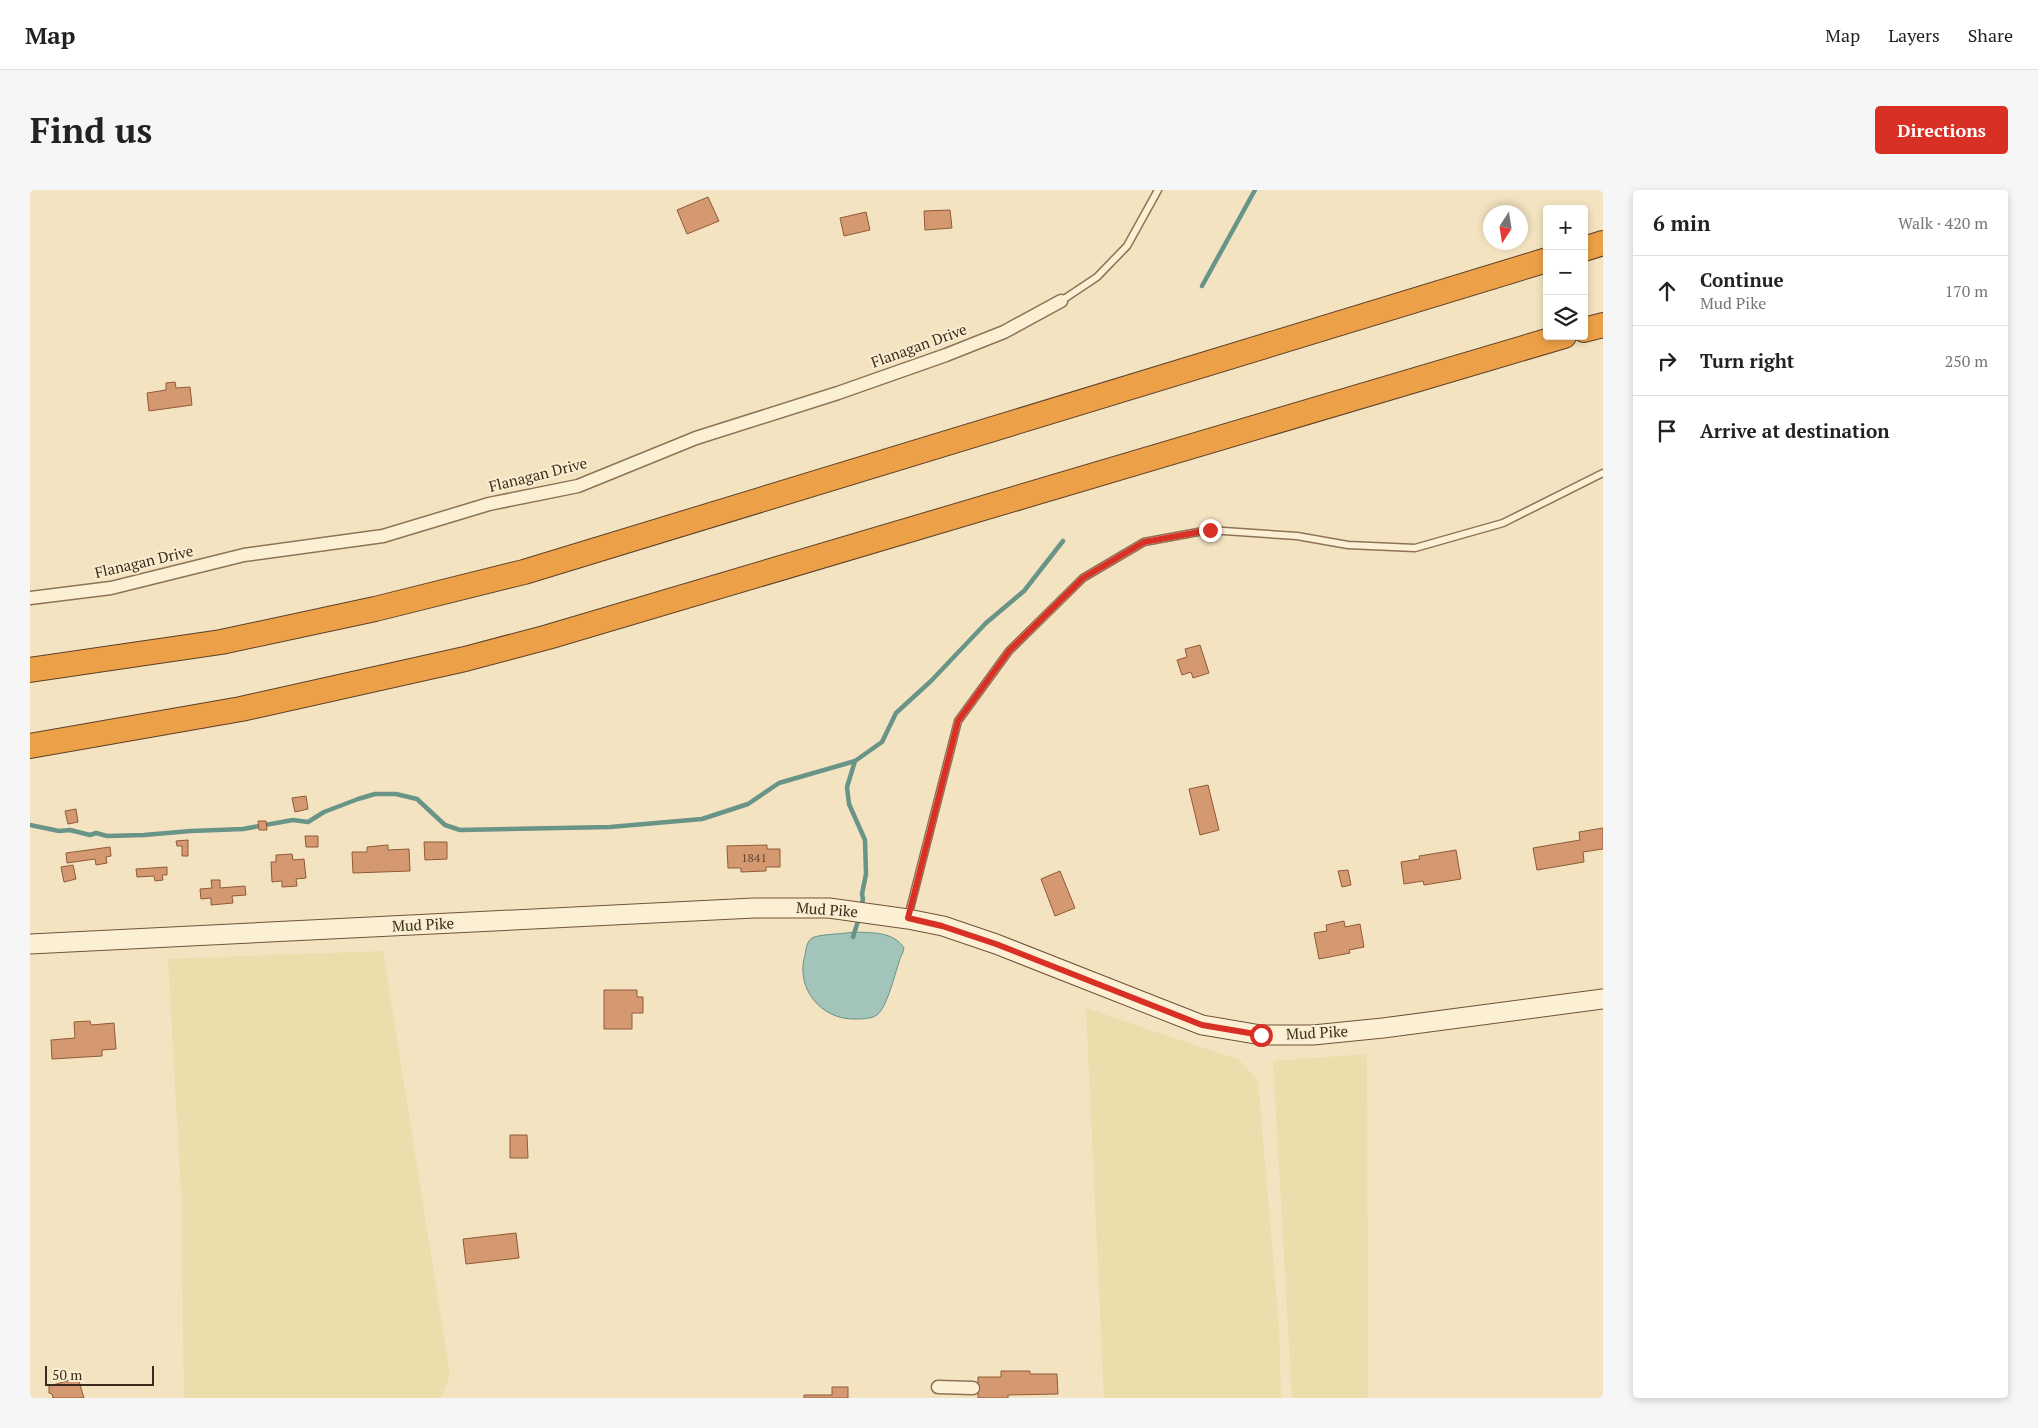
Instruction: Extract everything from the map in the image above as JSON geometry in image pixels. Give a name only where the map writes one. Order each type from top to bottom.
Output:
[{"type":"highway","points":[[1588,248],[1603,243]]},
{"type":"highway","points":[[30,670],[221,642],[376,609],[524,572],[1543,261]]},
{"type":"highway","points":[[1588,329],[1603,324]]},
{"type":"highway","points":[[30,746],[241,709],[465,660],[1550,340]]},
{"type":"street","name":"Flanagan Drive","points":[[30,598],[111,588],[244,555],[383,536],[489,504],[578,486],[696,438],[946,355],[1004,332],[1061,301]]},
{"type":"street","name":"Mud Pike","points":[[30,944],[754,908],[829,908],[908,918],[942,926],[996,944],[1202,1025],[1261,1035],[1313,1035],[1383,1028],[1603,999]]},
{"type":"street","points":[[938,1387],[973,1388]]},
{"type":"lane","points":[[1061,301],[1097,277],[1127,246],[1158,190]]},
{"type":"lane","points":[[908,918],[958,721],[1009,651],[1083,578],[1144,542],[1210,530],[1297,536],[1348,545],[1415,548],[1503,523],[1603,473]]},
{"type":"shaded area","points":[[383,951],[450,1375],[441,1398],[184,1398],[181,1190],[168,959]]},
{"type":"shaded area","points":[[1086,1008],[1239,1060],[1258,1081],[1279,1326],[1281,1398],[1104,1398]]},
{"type":"shaded area","points":[[1367,1054],[1368,1398],[1292,1398],[1273,1061]]},
{"type":"water","points":[[854,932],[882,934],[894,938],[904,948],[881,1011],[877,1015],[866,1019],[843,1018],[831,1014],[814,1000],[807,990],[804,979],[803,967],[806,948],[810,939]]},
{"type":"building","points":[[708,197],[719,221],[687,234],[677,210]]},
{"type":"building","points":[[950,210],[952,228],[925,230],[924,211]]},
{"type":"building","points":[[866,212],[870,230],[844,236],[840,218]]},
{"type":"building","points":[[175,382],[176,388],[190,387],[192,405],[149,411],[147,393],[166,390],[166,383]]},
{"type":"building","points":[[1200,645],[1209,673],[1193,678],[1191,672],[1182,675],[1177,660],[1187,657],[1185,649]]},
{"type":"building","points":[[1208,785],[1219,830],[1200,835],[1189,789]]},
{"type":"building","points":[[306,796],[308,809],[295,812],[292,798]]},
{"type":"building","points":[[76,809],[78,822],[68,824],[65,811]]},
{"type":"building","points":[[258,821],[266,821],[267,830],[259,830]]},
{"type":"building","points":[[1603,828],[1603,849],[1583,852],[1584,862],[1537,870],[1533,848],[1580,840],[1579,832]]},
{"type":"building","points":[[305,836],[318,836],[318,847],[306,847]]},
{"type":"building","points":[[188,840],[188,856],[182,856],[182,846],[177,846],[176,841]]},
{"type":"building","points":[[424,842],[447,842],[447,859],[425,860]]},
{"type":"building","points":[[388,845],[388,850],[409,849],[410,871],[353,873],[352,852],[367,852],[367,847]]},
{"type":"building","points":[[767,845],[767,849],[780,849],[780,867],[766,867],[766,871],[741,872],[741,868],[728,868],[727,846]]},
{"type":"building","points":[[110,847],[111,856],[106,857],[107,863],[96,865],[95,859],[67,863],[66,853]]},
{"type":"building","points":[[1456,850],[1461,879],[1424,885],[1423,881],[1404,884],[1401,862],[1420,859],[1419,856]]},
{"type":"building","points":[[292,854],[293,860],[304,859],[306,878],[296,879],[297,886],[282,887],[282,881],[272,882],[271,862],[276,862],[276,855]]},
{"type":"building","points":[[73,865],[76,879],[64,882],[61,867]]},
{"type":"building","points":[[167,867],[167,875],[162,875],[163,880],[155,881],[154,876],[137,877],[136,869]]},
{"type":"building","points":[[1348,870],[1351,885],[1342,887],[1338,871]]},
{"type":"building","points":[[1060,871],[1075,908],[1055,916],[1041,879]]},
{"type":"building","points":[[211,880],[220,880],[220,888],[245,886],[246,895],[232,896],[233,903],[211,905],[211,898],[201,899],[200,889],[212,888]]},
{"type":"building","points":[[1344,921],[1345,927],[1360,924],[1364,947],[1349,950],[1350,953],[1319,959],[1314,933],[1327,931],[1326,925]]},
{"type":"building","points":[[604,990],[637,990],[637,997],[643,997],[643,1013],[632,1013],[632,1029],[604,1029]]},
{"type":"building","points":[[90,1021],[91,1025],[114,1023],[116,1049],[102,1050],[102,1056],[52,1059],[51,1040],[75,1038],[74,1022]]},
{"type":"building","points":[[510,1135],[527,1135],[528,1158],[510,1158]]},
{"type":"building","points":[[516,1233],[519,1258],[466,1264],[463,1239]]},
{"type":"building","points":[[1001,1371],[1030,1371],[1030,1374],[1057,1374],[1058,1394],[978,1398],[978,1377],[1001,1377]]},
{"type":"building","points":[[78,1378],[84,1398],[53,1398],[52,1394],[49,1393],[49,1386]]},
{"type":"building","points":[[832,1387],[848,1387],[848,1398],[804,1398],[804,1395],[832,1395]]},
{"type":"waterway","points":[[1202,286],[1255,190]]},
{"type":"waterway","points":[[30,825],[59,831],[70,830],[90,835],[96,833],[107,836],[243,829],[293,820],[308,822],[324,812],[375,794],[396,794],[417,799],[445,825],[460,830],[610,827],[702,819],[748,804],[779,783],[855,761],[882,742],[896,713],[931,681],[986,623],[1024,591],[1063,541]]},
{"type":"waterway","points":[[855,761],[847,787],[849,804],[865,840],[866,874],[861,908]]},
{"type":"waterway","points":[[853,937],[859,918]]},
{"type":"route","points":[[1210,530],[1144,542],[1083,578],[1009,651],[958,721],[908,918],[942,926],[996,944],[1202,1025],[1261,1035]]}]
